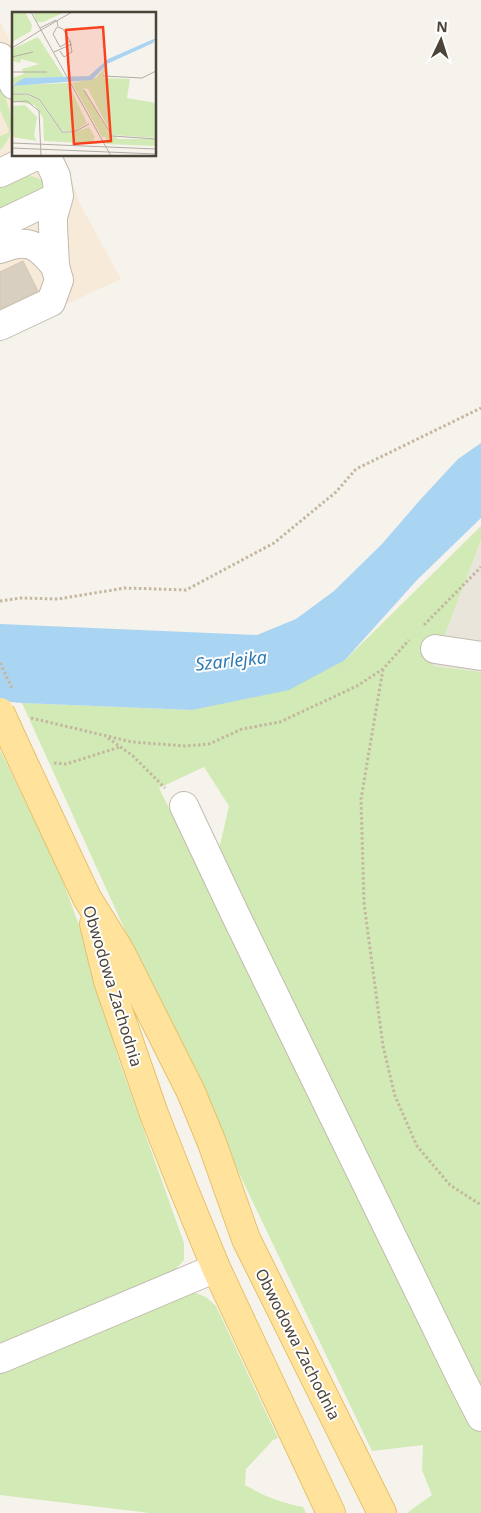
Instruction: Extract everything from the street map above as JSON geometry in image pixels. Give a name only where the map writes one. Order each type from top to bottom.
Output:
[{"type":"main road","points":[[13,715],[35,762],[87,898]]},
{"type":"main road","name":"Obwodowa Zachodnia","points":[[87,898],[108,981],[154,1114],[216,1268],[331,1513]]},
{"type":"main road","name":"Obwodowa Zachodnia","points":[[87,898],[120,951],[191,1092],[212,1143],[246,1239],[281,1313],[382,1513]]},
{"type":"street","points":[[0,57],[12,81]]},
{"type":"street","points":[[0,174],[36,156]]},
{"type":"street","points":[[0,326],[51,302],[59,280],[55,266],[53,217],[59,196],[56,176],[46,156]]},
{"type":"street","points":[[0,224],[59,196]]},
{"type":"street","points":[[0,249],[14,244],[28,244],[42,250],[55,266]]},
{"type":"street","points":[[429,637],[481,656]]},
{"type":"street","points":[[184,806],[481,1417]]},
{"type":"street","points":[[0,1359],[216,1268]]},
{"type":"path","points":[[0,601],[21,598],[58,599],[125,588],[186,590],[274,543],[336,492],[356,469],[481,408]]},
{"type":"path","points":[[429,637],[481,567]]},
{"type":"path","points":[[13,715],[34,718],[132,742],[185,746],[208,744],[242,729],[280,722],[357,686],[383,669],[410,639]]},
{"type":"path","points":[[383,669],[360,799],[364,903],[383,1046],[395,1096],[417,1146],[450,1186],[481,1205]]},
{"type":"path","points":[[106,736],[133,756],[184,806]]},
{"type":"path","points":[[35,762],[66,764],[120,747]]},
{"type":"shaded area","points":[[0,21],[12,46],[12,156],[63,156],[79,202],[121,279],[0,335]]},
{"type":"shaded area","points":[[481,540],[481,672],[433,666]]},
{"type":"green space","points":[[0,85],[7,101],[11,127],[10,135],[0,150],[0,136],[8,133],[9,130],[0,110]]},
{"type":"green space","points":[[22,176],[36,177],[46,187],[0,209],[0,185]]},
{"type":"green space","points":[[481,526],[481,540],[433,666],[481,672],[481,1391],[217,858],[229,806],[204,767],[159,788],[397,1262],[476,1428],[481,1431],[481,1513],[407,1513],[432,1495],[422,1470],[423,1445],[372,1451],[168,1025],[22,703],[192,710],[345,660]]},
{"type":"green space","points":[[0,750],[61,876],[92,961],[118,1058],[184,1243],[184,1260],[167,1279],[0,1347]]},
{"type":"green space","points":[[193,1292],[206,1297],[216,1306],[278,1438],[273,1440],[246,1469],[245,1485],[273,1499],[303,1507],[306,1513],[150,1513],[0,1495],[0,1368]]},
{"type":"water","name":"Szarlejka","points":[[481,443],[481,518],[417,580],[345,660],[289,690],[192,710],[0,701],[0,624],[257,635],[296,619],[334,591],[382,544],[458,459]]},
{"type":"building","points":[[23,261],[38,291],[0,309],[0,272]]}]
